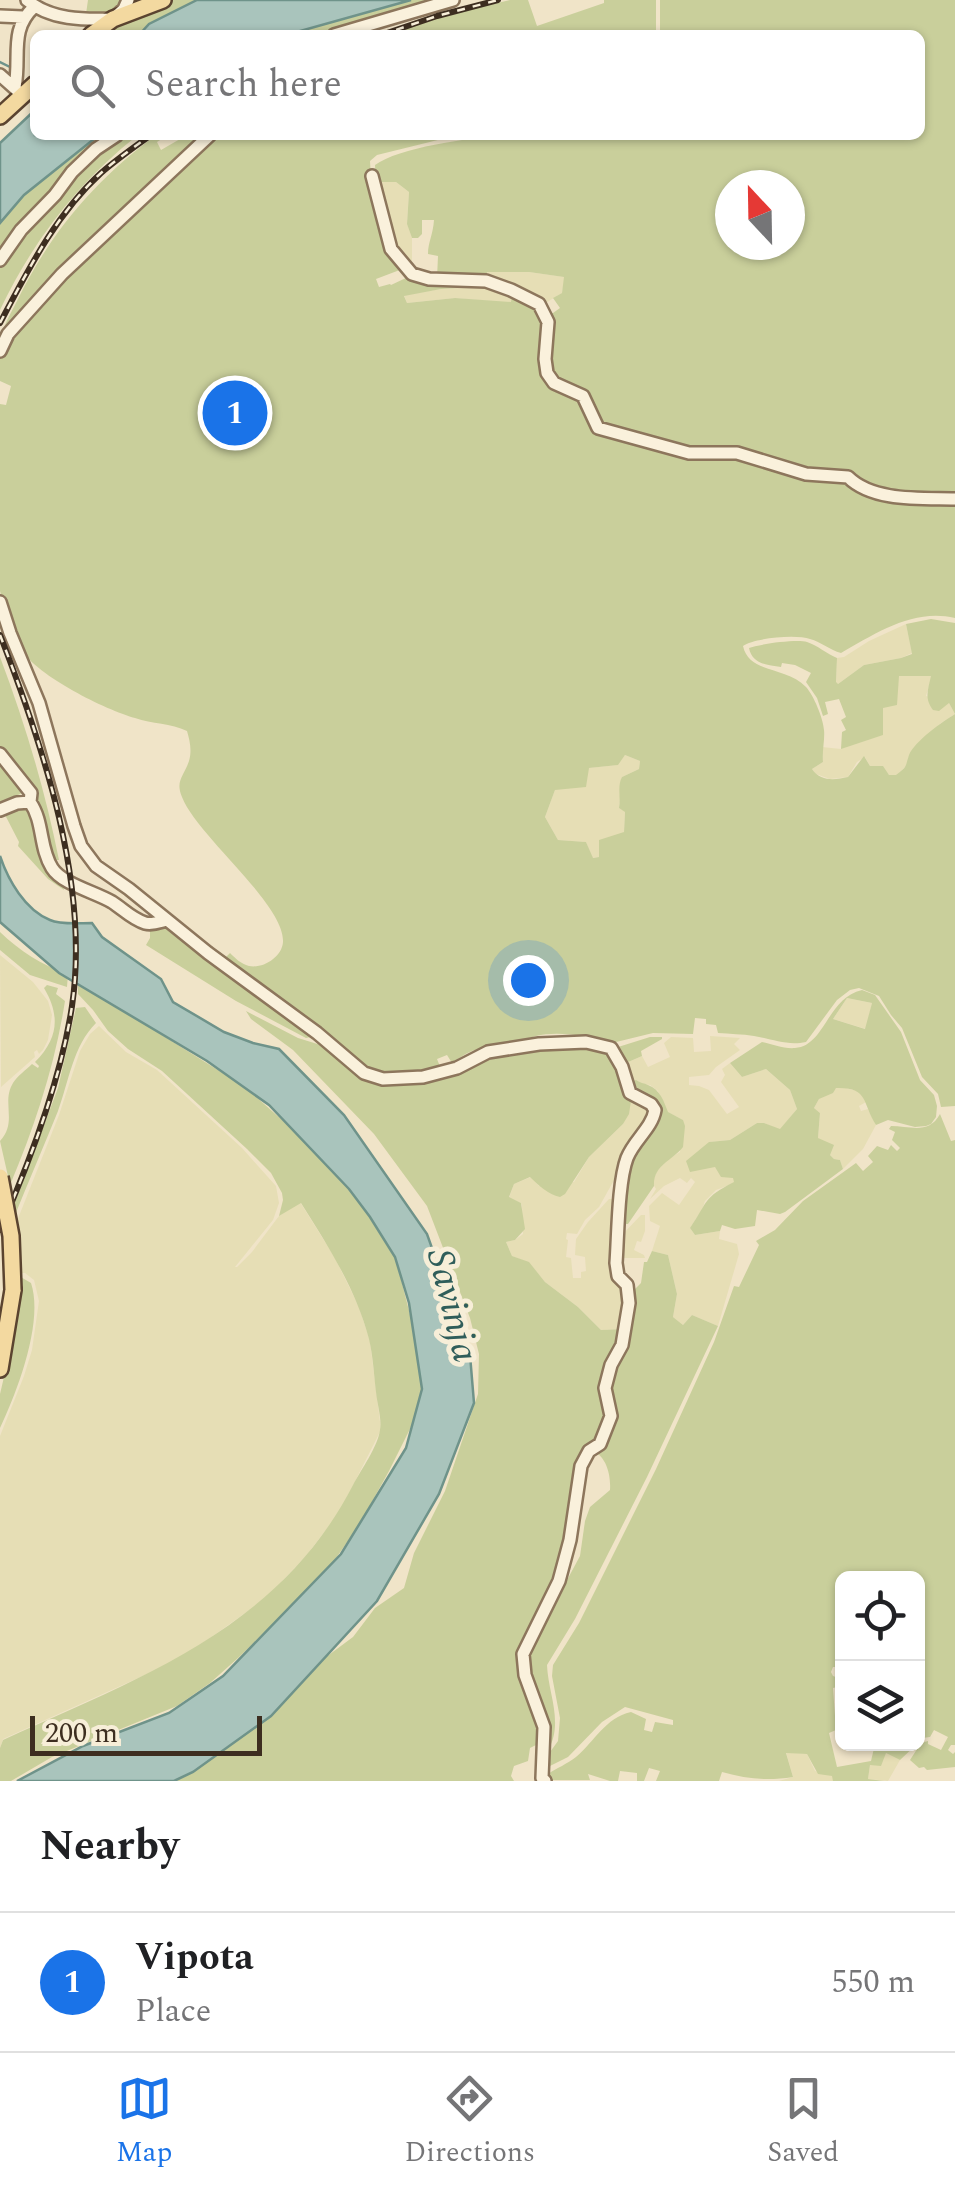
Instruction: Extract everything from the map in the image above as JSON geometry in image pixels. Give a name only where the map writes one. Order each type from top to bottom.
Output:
[{"type":"main road","points":[[98,30],[113,19],[163,0]]},
{"type":"main road","points":[[0,116],[19,91],[30,86]]},
{"type":"main road","points":[[0,1177],[11,1236],[13,1290],[0,1370]]},
{"type":"street","points":[[19,91],[18,36],[31,3],[67,18],[113,19],[128,0]]},
{"type":"street","points":[[351,30],[452,0]]},
{"type":"street","points":[[0,16],[23,18]]},
{"type":"street","points":[[0,75],[19,91]]},
{"type":"street","points":[[0,260],[72,172],[110,140]]},
{"type":"street","points":[[0,351],[8,334],[62,274],[205,140]]},
{"type":"street","points":[[372,176],[392,249],[412,274],[429,279],[486,282],[539,304],[548,322],[547,372],[554,384],[582,396],[598,428],[689,453],[737,453],[806,474],[848,478],[858,486],[888,494],[955,499]]},
{"type":"street","points":[[0,602],[39,702],[81,846],[96,866],[208,953],[317,1033],[364,1073],[383,1079],[423,1077],[457,1068],[488,1052],[586,1042],[611,1048],[630,1093],[655,1110],[653,1121],[628,1156],[622,1175],[616,1264],[618,1276],[627,1285],[629,1303],[622,1345],[611,1365],[606,1388],[611,1416],[600,1444],[589,1451],[581,1466],[570,1540],[559,1581],[524,1654],[525,1675],[544,1727],[545,1781]]},
{"type":"street","points":[[0,754],[31,793],[44,852],[54,871],[134,918],[149,924],[167,920]]},
{"type":"street","points":[[3,809],[30,802]]},
{"type":"shaded area","points":[[376,182],[396,182],[409,192],[407,223],[412,238],[412,262],[408,264],[396,252]]},
{"type":"shaded area","points":[[487,272],[565,277],[562,293],[544,304],[486,281]]},
{"type":"shaded area","points":[[476,287],[513,295],[511,303],[455,298],[407,303],[404,295],[441,289]]},
{"type":"shaded area","points":[[906,624],[912,653],[864,665],[836,683],[837,658]]},
{"type":"shaded area","points":[[899,676],[932,676],[926,696],[949,703],[955,714],[941,723],[897,775],[870,766],[865,757],[848,777],[830,779],[816,774],[812,769],[823,762],[822,747],[841,749],[883,707]]},
{"type":"shaded area","points":[[625,755],[640,761],[639,769],[622,777],[619,808],[625,811],[624,832],[599,857],[592,858],[586,842],[558,840],[545,817],[555,790],[589,768],[617,765]]},
{"type":"shaded area","points":[[0,955],[33,982],[48,1001],[52,1015],[43,1050],[39,1054],[34,1052],[35,1057],[1,1087]]},
{"type":"shaded area","points":[[847,998],[872,1003],[866,1029],[833,1019]]},
{"type":"shaded area","points":[[99,1026],[126,1052],[157,1070],[242,1148],[276,1186],[279,1203],[273,1220],[235,1267],[252,1252],[279,1216],[300,1202],[335,1258],[359,1307],[370,1341],[381,1430],[339,1513],[266,1598],[167,1665],[3,1739],[0,1748],[0,1436],[32,1350],[39,1301],[34,1280],[19,1273],[17,1221],[80,1051]]},
{"type":"shaded area","points":[[710,1036],[740,1038],[734,1044],[740,1050],[709,1075],[689,1077],[689,1085],[709,1090],[727,1114],[739,1107],[721,1082],[725,1075],[722,1069],[730,1063],[742,1077],[766,1069],[790,1090],[797,1109],[780,1130],[757,1123],[730,1140],[709,1142],[715,1167],[734,1178],[735,1183],[716,1190],[705,1201],[690,1228],[695,1235],[720,1231],[719,1239],[737,1244],[739,1254],[718,1326],[692,1315],[683,1325],[673,1317],[677,1294],[668,1255],[652,1251],[660,1226],[650,1221],[649,1206],[662,1193],[679,1205],[695,1182],[691,1178],[687,1183],[680,1178],[650,1199],[656,1189],[652,1182],[657,1171],[680,1152],[683,1120],[667,1112],[658,1091],[650,1085],[631,1082],[626,1063],[642,1056],[648,1067],[670,1057],[664,1043],[671,1037],[693,1038],[694,1052],[711,1051]]},
{"type":"shaded area","points":[[841,1087],[865,1097],[866,1102],[859,1106],[861,1111],[868,1109],[876,1125],[863,1149],[843,1169],[840,1160],[830,1155],[818,1138],[820,1113],[814,1108],[819,1099]]},
{"type":"shaded area","points":[[632,1094],[652,1112],[599,1207],[577,1234],[567,1233],[566,1239],[566,1257],[571,1258],[573,1278],[581,1278],[581,1272],[586,1271],[585,1257],[575,1255],[576,1239],[609,1199],[619,1199],[613,1257],[626,1292],[624,1329],[601,1330],[545,1282],[529,1263],[512,1256],[506,1242],[523,1234],[522,1206],[509,1198],[514,1184],[531,1177],[539,1186],[574,1182],[589,1157],[623,1124]]},
{"type":"shaded area","points":[[645,1215],[645,1231],[634,1250],[645,1258],[620,1258],[621,1236]]},
{"type":"shaded area","points":[[786,1752],[807,1754],[815,1771],[833,1776],[833,1781],[779,1781],[793,1777]]},
{"type":"shaded area","points":[[886,1753],[900,1760],[888,1781],[868,1779],[870,1765]]},
{"type":"green space","points":[[88,0],[123,0],[120,9],[86,14]]},
{"type":"green space","points":[[173,0],[197,0],[142,30],[103,30]]},
{"type":"green space","points":[[411,0],[446,0],[345,30],[304,30]]},
{"type":"green space","points":[[510,0],[528,0],[537,26],[604,0],[656,0],[656,30],[401,30]]},
{"type":"green space","points":[[660,0],[955,0],[955,618],[910,619],[841,653],[814,640],[795,637],[765,639],[743,646],[753,661],[798,680],[812,696],[824,734],[823,762],[812,769],[824,778],[848,777],[864,756],[870,766],[883,766],[889,775],[896,775],[917,744],[955,714],[955,1106],[941,1107],[938,1094],[922,1077],[902,1028],[879,996],[859,988],[837,1000],[806,1042],[786,1043],[718,1033],[716,1025],[695,1018],[693,1034],[653,1033],[608,1044],[583,1036],[544,1035],[509,1046],[473,1051],[452,1063],[447,1055],[437,1059],[441,1069],[416,1075],[380,1075],[365,1068],[218,955],[226,957],[230,953],[246,965],[260,966],[275,957],[283,942],[280,926],[270,909],[204,831],[182,797],[180,783],[190,754],[187,731],[122,714],[90,700],[42,670],[22,650],[0,591],[0,404],[6,405],[11,386],[0,381],[0,356],[14,329],[89,248],[148,199],[209,140],[438,140],[377,155],[370,161],[390,248],[405,268],[376,279],[379,287],[408,277],[417,283],[423,280],[495,286],[529,298],[541,309],[546,322],[541,328],[546,334],[544,361],[549,375],[582,397],[603,432],[584,395],[552,373],[547,357],[549,313],[560,308],[553,298],[562,293],[564,277],[487,272],[486,281],[480,276],[479,280],[437,278],[438,256],[428,254],[434,220],[422,220],[422,234],[412,238],[407,224],[409,192],[396,182],[376,182],[375,165],[417,149],[464,140],[925,140],[925,30],[660,30]],"holes":[[[476,287],[512,295],[511,302],[455,298],[407,303],[404,296]],[[625,755],[640,761],[639,769],[621,780],[619,808],[625,812],[624,832],[599,840],[599,857],[593,858],[586,842],[558,840],[545,817],[555,790],[586,787],[589,768],[618,765]]]},
{"type":"green space","points":[[93,140],[109,140],[0,256],[0,223],[24,195]]},
{"type":"green space","points":[[115,140],[132,140],[76,193],[27,260],[0,310],[0,265],[73,175]]},
{"type":"green space","points":[[150,140],[160,140],[157,142],[161,150],[178,140],[198,140],[0,344],[6,322],[30,276],[60,230],[94,189]]},
{"type":"green space","points":[[931,619],[955,623],[955,714],[949,703],[939,711],[930,706],[931,676],[899,676],[897,705],[883,708],[883,735],[841,749],[842,732],[846,730],[841,720],[846,717],[839,699],[825,702],[828,714],[823,716],[806,682],[811,673],[795,665],[761,663],[749,648],[811,643],[837,658],[838,684],[864,665],[912,654],[906,624]]},
{"type":"green space","points":[[0,657],[34,757],[59,860],[53,860],[35,787],[0,749]]},
{"type":"green space","points":[[0,757],[24,790],[0,804]]},
{"type":"green space","points":[[15,807],[29,811],[64,890],[48,879],[18,846],[3,811]]},
{"type":"green space","points":[[166,927],[311,1037],[306,1038],[236,1001],[146,945],[150,930]]},
{"type":"green space","points":[[0,932],[31,957],[68,974],[67,987],[30,975],[0,950]]},
{"type":"green space","points":[[78,985],[245,1087],[343,1177],[389,1243],[396,1260],[417,1342],[423,1393],[418,1413],[389,1471],[327,1571],[238,1658],[177,1706],[52,1757],[11,1781],[0,1781],[3,1740],[155,1670],[202,1643],[286,1577],[322,1535],[369,1458],[380,1426],[372,1352],[357,1303],[301,1203],[279,1216],[282,1193],[271,1173],[162,1071],[108,1031],[78,994]]},
{"type":"green space","points":[[44,988],[58,988],[56,994],[65,1001],[61,1025],[43,1095],[10,1185],[0,1141],[8,1126],[8,1098],[13,1083],[32,1064],[38,1068],[35,1062],[53,1035],[55,1017]]},
{"type":"green space","points":[[862,990],[875,995],[901,1032],[920,1080],[934,1095],[936,1117],[926,1126],[888,1120],[876,1125],[859,1093],[836,1088],[819,1099],[814,1108],[820,1113],[818,1138],[834,1145],[830,1155],[840,1160],[843,1169],[785,1212],[757,1210],[755,1226],[735,1229],[722,1225],[720,1231],[695,1235],[690,1228],[708,1200],[734,1182],[733,1178],[721,1177],[715,1167],[690,1172],[686,1161],[709,1142],[730,1140],[757,1123],[780,1129],[797,1109],[790,1090],[766,1069],[742,1077],[730,1063],[762,1042],[791,1048],[805,1045],[841,1002],[850,995]],"holes":[[[847,998],[872,1003],[865,1029],[833,1019]]]},
{"type":"green space","points":[[85,1007],[96,1023],[77,1053],[15,1215],[14,1205],[58,1088],[76,1008]]},
{"type":"green space","points":[[246,1011],[298,1038],[327,1047],[366,1076],[436,1078],[473,1055],[551,1041],[607,1051],[632,1094],[623,1124],[589,1157],[565,1194],[552,1194],[530,1177],[514,1184],[509,1197],[521,1203],[525,1229],[515,1240],[506,1242],[512,1256],[529,1262],[545,1282],[601,1330],[624,1329],[607,1372],[607,1409],[602,1432],[584,1451],[563,1559],[522,1652],[541,1737],[530,1748],[528,1761],[514,1766],[514,1781],[140,1781],[318,1663],[353,1637],[375,1608],[404,1588],[414,1553],[445,1491],[478,1394],[479,1354],[470,1318],[427,1206],[374,1134],[293,1050]]},
{"type":"green space","points":[[650,1037],[662,1039],[641,1051],[642,1056],[626,1063],[615,1048]]},
{"type":"green space","points":[[636,1080],[656,1090],[668,1112],[683,1120],[685,1126],[683,1147],[660,1168],[654,1186],[628,1224],[624,1224],[629,1162],[655,1120],[631,1082]]},
{"type":"green space","points":[[940,1114],[951,1141],[955,1140],[955,1745],[948,1750],[955,1752],[955,1767],[927,1770],[910,1760],[916,1751],[925,1751],[925,1742],[941,1750],[948,1737],[934,1730],[925,1738],[925,1571],[835,1571],[835,1667],[831,1672],[835,1677],[835,1730],[829,1733],[837,1767],[871,1761],[873,1751],[910,1751],[900,1760],[886,1753],[881,1766],[870,1765],[868,1779],[884,1781],[833,1781],[832,1776],[818,1774],[807,1754],[786,1753],[793,1777],[757,1779],[722,1772],[719,1781],[656,1781],[660,1771],[649,1768],[644,1781],[637,1781],[637,1773],[620,1771],[618,1781],[588,1774],[590,1780],[551,1780],[548,1774],[576,1757],[622,1715],[631,1712],[646,1719],[644,1730],[652,1732],[655,1722],[673,1725],[673,1720],[625,1707],[602,1722],[568,1757],[544,1769],[545,1759],[558,1741],[560,1718],[553,1665],[579,1623],[656,1469],[714,1342],[734,1286],[739,1287],[759,1245],[756,1241],[775,1230],[803,1201],[856,1163],[863,1171],[873,1162],[868,1156],[877,1146],[888,1150],[891,1145],[897,1151],[900,1148],[892,1140],[895,1132],[889,1129],[891,1126],[925,1127]]},
{"type":"green space","points":[[652,1251],[668,1255],[677,1294],[673,1317],[683,1325],[692,1315],[718,1326],[647,1477],[575,1619],[547,1665],[555,1719],[548,1750],[527,1657],[562,1583],[580,1556],[590,1507],[610,1490],[607,1467],[593,1451],[608,1434],[609,1393],[636,1300],[631,1293],[641,1283],[644,1262]]},
{"type":"green space","points":[[19,1276],[31,1283],[34,1317],[21,1377],[0,1428],[0,1394],[12,1343]]},
{"type":"water","points":[[197,0],[411,0],[304,30],[144,30]]},
{"type":"water","points":[[30,115],[30,140],[93,140],[24,195],[0,223],[0,143]]},
{"type":"water","points":[[0,856],[19,893],[33,909],[59,923],[92,923],[102,937],[161,979],[173,1002],[224,1032],[279,1049],[344,1115],[427,1234],[470,1355],[474,1403],[439,1494],[377,1601],[271,1716],[193,1772],[174,1781],[17,1781],[83,1746],[169,1713],[223,1676],[341,1554],[406,1448],[422,1389],[409,1303],[395,1257],[370,1217],[349,1189],[269,1105],[207,1061],[59,973],[0,922]]},
{"type":"waterway","points":[[0,62],[12,68]]},
{"type":"railway","points":[[396,30],[498,0]]},
{"type":"railway","points":[[0,323],[70,206],[101,173],[144,140]]},
{"type":"railway","points":[[0,635],[32,723],[59,817],[74,913],[76,960],[67,1034],[52,1091],[0,1230]]},
{"type":"place","name":"Vipota","points":[[235,413]]},
{"type":"water label","name":"Savinja","points":[[454,1305]]}]
